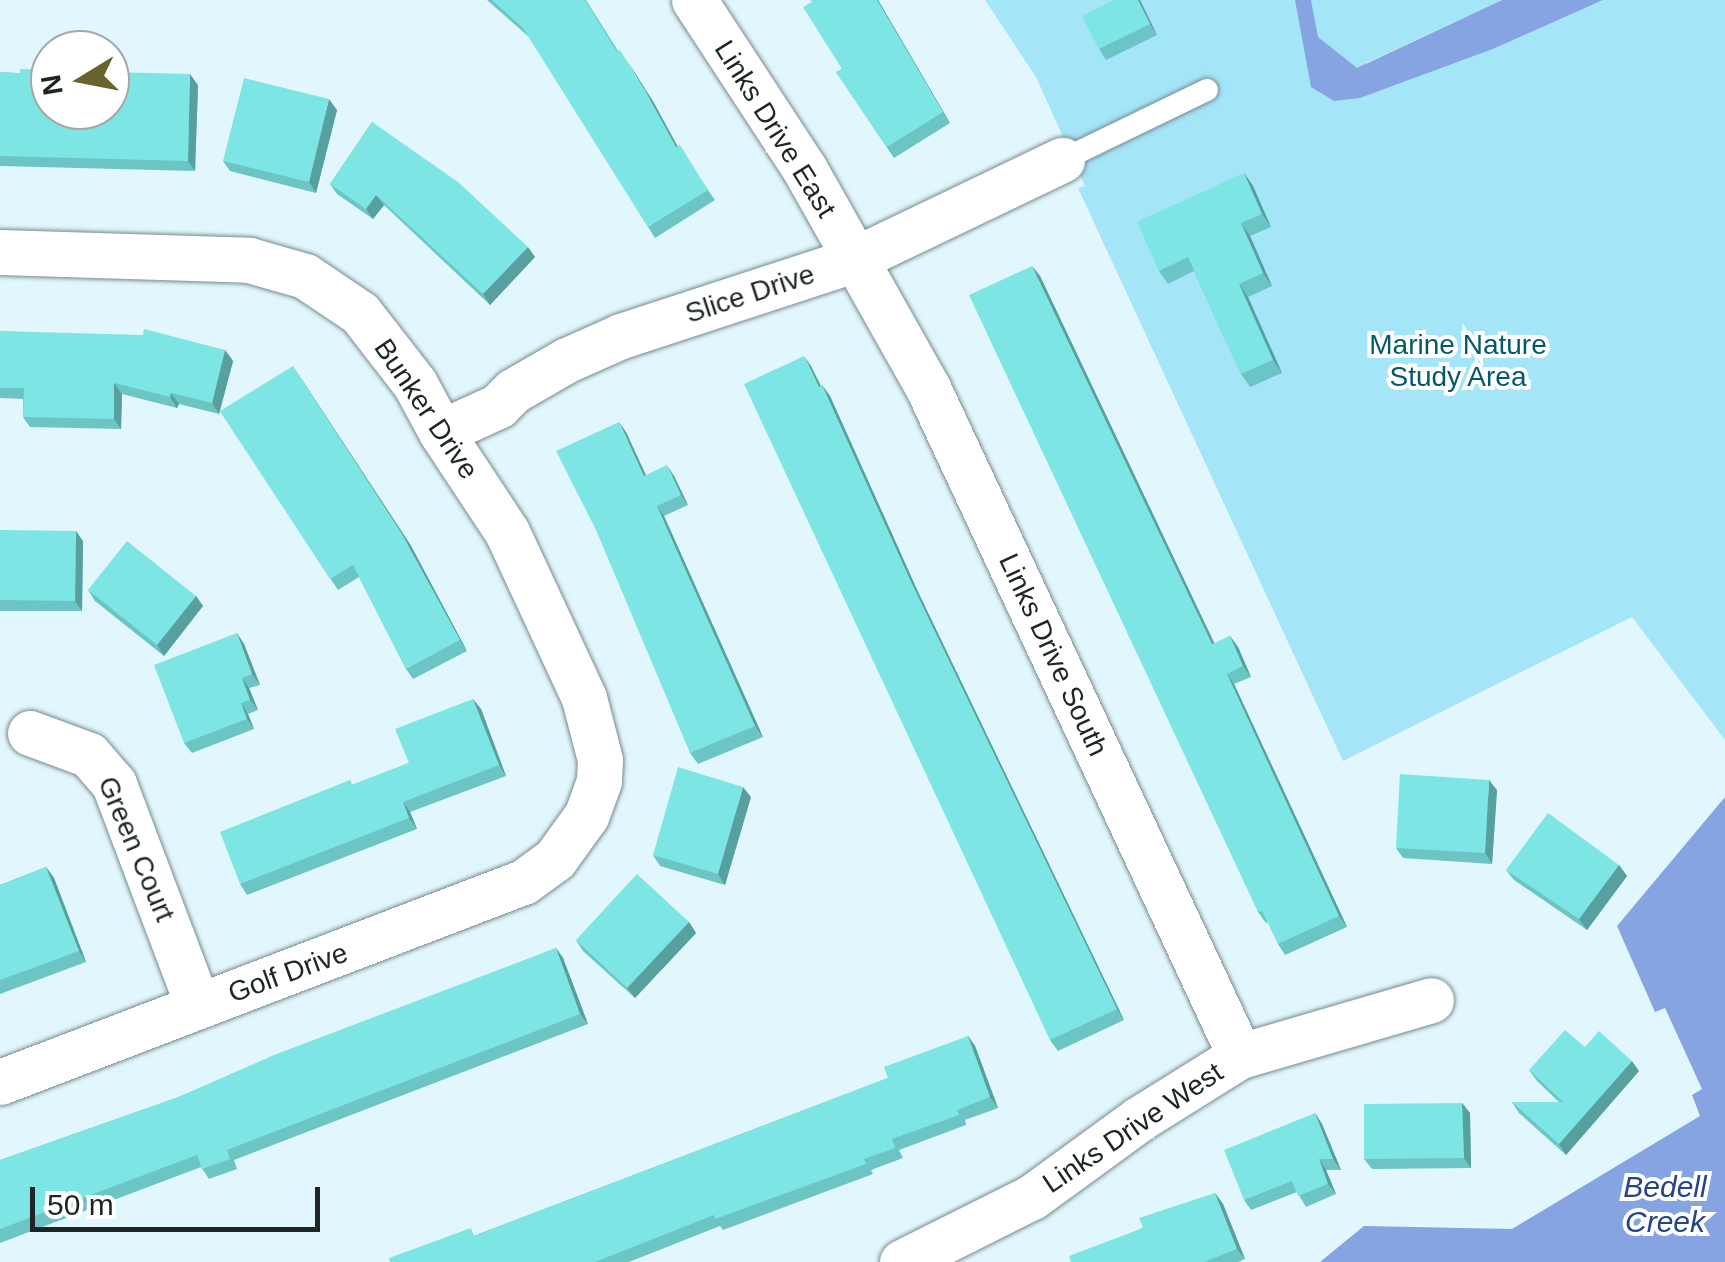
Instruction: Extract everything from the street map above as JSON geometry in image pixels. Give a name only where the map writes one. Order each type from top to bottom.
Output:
[{"type":"street","name":"Links Drive East","points":[[694,0],[804,168],[854,260]]},
{"type":"street","name":"Slice Drive","points":[[441,432],[498,406],[513,390],[621,336],[854,260],[1062,160]]},
{"type":"street","name":"Bunker Drive","points":[[0,252],[249,260],[305,276],[360,313],[415,384],[441,432],[508,532],[584,698],[600,760],[598,781],[586,816],[564,846]]},
{"type":"street","name":"Links Drive South","points":[[854,260],[928,388],[1240,1056]]},
{"type":"street","name":"Green Court","points":[[30,732],[73,746],[105,770],[124,808],[198,1006]]},
{"type":"street","name":"Golf Drive","points":[[0,1082],[523,882],[564,846]]},
{"type":"street","name":"Links Drive West","points":[[902,1262],[1032,1197],[1139,1119],[1240,1056],[1431,1000]]},
{"type":"lane","points":[[1062,160],[1207,90]]},
{"type":"green space","name":"Marine Nature Study Area","points":[[985,0],[1502,0],[1366,63],[1376,92],[1493,49],[1603,0],[1725,0],[1725,740],[1632,617],[1343,761],[1078,188],[1085,186],[1036,77]]},
{"type":"water","points":[[1295,0],[1311,0],[1318,37],[1357,68],[1502,0],[1603,0],[1493,49],[1360,98],[1334,101],[1311,87]]},
{"type":"water","name":"Bedell Creek","points":[[1725,797],[1725,1262],[1320,1262],[1364,1226],[1512,1229],[1700,1116],[1692,1095],[1702,1089],[1665,1008],[1655,1012],[1617,926]]},
{"type":"building","points":[[492,0],[585,0],[646,92],[676,147],[680,145],[708,190],[648,227],[523,28]]},
{"type":"building","points":[[811,0],[877,0],[943,112],[887,147],[836,72],[842,69],[803,7]]},
{"type":"building","points":[[1114,0],[1138,0],[1150,24],[1099,49],[1082,16]]},
{"type":"building","points":[[20,69],[30,69],[30,130],[130,130],[130,72],[190,74],[188,161],[0,156],[0,72],[20,73]]},
{"type":"building","points":[[244,78],[329,99],[309,182],[223,161]]},
{"type":"building","points":[[372,122],[458,182],[528,247],[483,294],[376,195],[366,209],[330,184]]},
{"type":"building","points":[[1244,173],[1262,214],[1241,223],[1263,273],[1239,284],[1273,360],[1241,374],[1188,257],[1159,271],[1137,222]]},
{"type":"building","points":[[1032,266],[1212,644],[1230,636],[1243,666],[1227,674],[1339,916],[1278,944],[1262,911],[1258,912],[969,295]]},
{"type":"building","points":[[144,329],[225,350],[212,403],[114,383],[114,419],[23,417],[24,388],[0,388],[0,331],[143,335]]},
{"type":"building","points":[[804,356],[819,387],[822,385],[912,584],[1117,1009],[1050,1040],[744,384]]},
{"type":"building","points":[[293,366],[402,534],[460,640],[406,669],[353,565],[330,579],[220,411]]},
{"type":"building","points":[[619,422],[644,476],[667,465],[681,495],[657,506],[755,726],[690,753],[596,530],[556,451]]},
{"type":"building","points":[[0,530],[76,531],[75,601],[0,600]]},
{"type":"building","points":[[127,541],[196,596],[157,645],[88,590]]},
{"type":"building","points":[[237,633],[252,674],[242,678],[250,700],[241,703],[247,719],[184,743],[154,665]]},
{"type":"building","points":[[473,699],[499,765],[403,802],[409,818],[240,884],[220,832],[350,780],[352,785],[409,763],[395,729]]},
{"type":"building","points":[[678,767],[743,787],[718,874],[653,855]]},
{"type":"building","points":[[1400,774],[1489,780],[1485,853],[1396,848]]},
{"type":"building","points":[[1548,813],[1619,865],[1579,919],[1506,870]]},
{"type":"building","points":[[46,867],[79,951],[0,980],[0,885]]},
{"type":"building","points":[[637,874],[689,922],[627,988],[576,940]]},
{"type":"building","points":[[556,948],[580,1014],[227,1150],[230,1159],[202,1169],[197,1155],[0,1229],[0,1160],[176,1098],[274,1055]]},
{"type":"building","points":[[1565,1030],[1585,1047],[1599,1031],[1632,1061],[1559,1144],[1512,1102],[1563,1102],[1529,1070]]},
{"type":"building","points":[[968,1036],[990,1097],[957,1110],[959,1115],[892,1139],[895,1148],[864,1159],[866,1164],[715,1219],[714,1215],[595,1262],[390,1262],[389,1258],[471,1228],[474,1236],[888,1078],[884,1067]]},
{"type":"building","points":[[1462,1103],[1464,1158],[1364,1159],[1364,1104]]},
{"type":"building","points":[[1315,1113],[1333,1159],[1319,1159],[1328,1184],[1298,1196],[1292,1181],[1244,1200],[1224,1150]]},
{"type":"building","points":[[1215,1193],[1237,1249],[1204,1262],[1071,1262],[1069,1256],[1143,1228],[1139,1218]]}]
